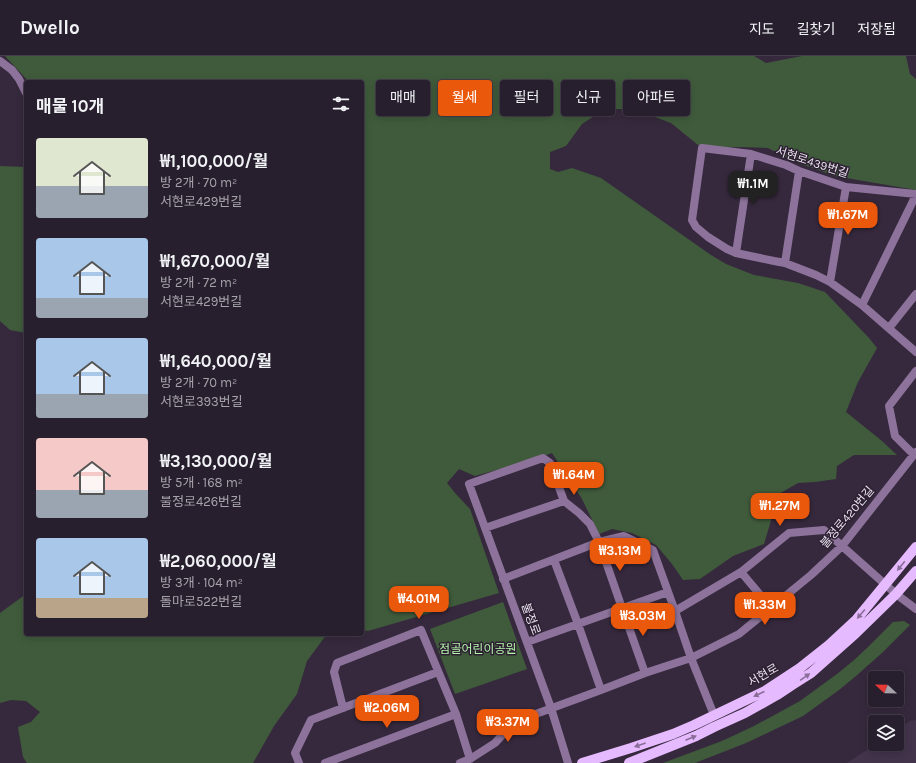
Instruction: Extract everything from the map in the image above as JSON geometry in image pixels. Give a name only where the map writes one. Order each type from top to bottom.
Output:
[{"type":"main road","name":"서현로","points":[[582,763],[673,734],[765,691],[800,668],[829,645],[856,620],[916,547]]},
{"type":"main road","name":"서현로","points":[[629,763],[696,736],[714,726],[745,713],[777,695],[828,659],[896,594],[916,571]]},
{"type":"street","points":[[0,61],[12,70],[19,79],[24,90]]},
{"type":"street","name":"서현로439번길","points":[[736,253],[708,237],[696,227],[692,220],[702,148],[751,154],[846,187],[916,194]]},
{"type":"street","points":[[751,154],[736,253],[784,263],[830,282],[862,305],[916,352]]},
{"type":"street","points":[[784,263],[799,171]]},
{"type":"street","points":[[830,282],[846,187]]},
{"type":"street","points":[[862,305],[916,194]]},
{"type":"street","points":[[889,328],[916,294]]},
{"type":"street","points":[[915,453],[895,436],[889,406],[916,371]]},
{"type":"street","name":"불정로420번길","points":[[460,763],[470,760],[495,743],[514,722],[645,673],[691,658],[739,634],[811,575],[842,546],[915,453]]},
{"type":"street","name":"불정로","points":[[564,502],[550,463],[543,458],[469,484],[551,708],[568,763]]},
{"type":"street","points":[[485,528],[564,502],[579,513],[590,524],[599,542],[645,673]]},
{"type":"street","points":[[675,611],[741,572],[789,533],[824,530],[896,594],[916,609]]},
{"type":"street","points":[[503,578],[599,542],[624,536],[653,550],[691,658],[714,715]]},
{"type":"street","points":[[554,560],[601,690]]},
{"type":"street","points":[[741,572],[771,608]]},
{"type":"street","points":[[526,642],[668,592]]},
{"type":"street","points":[[344,708],[334,672],[337,663],[421,630],[456,714],[470,760]]},
{"type":"street","points":[[299,763],[296,754],[311,720],[438,672]]},
{"type":"street","points":[[325,763],[456,714]]},
{"type":"shaded area","points":[[916,720],[916,763],[847,763],[868,749],[868,751],[904,751],[904,725],[910,721]]},
{"type":"green space","points":[[5,56],[754,56],[766,63],[802,56],[906,56],[910,74],[916,79],[916,190],[835,176],[798,163],[768,148],[713,148],[698,145],[671,123],[652,116],[690,116],[690,80],[623,80],[623,109],[615,109],[615,80],[561,80],[561,116],[594,116],[582,124],[566,146],[550,152],[550,169],[558,172],[572,168],[601,178],[726,264],[754,275],[798,283],[825,292],[877,348],[858,382],[846,412],[897,455],[854,455],[837,466],[836,479],[798,483],[779,494],[764,544],[733,556],[700,579],[683,580],[656,545],[632,533],[612,529],[599,534],[582,499],[552,453],[475,476],[459,469],[447,483],[470,509],[499,593],[368,631],[364,630],[364,80],[27,80]]},
{"type":"green space","points":[[0,166],[24,167],[24,333],[10,330],[0,321]]},
{"type":"green space","points":[[24,595],[24,636],[326,636],[307,661],[297,694],[274,726],[253,763],[27,763],[23,757],[18,727],[31,722],[40,712],[26,701],[11,700],[0,703],[0,613]]},
{"type":"green space","name":"점골어린이공원","points":[[503,602],[527,669],[455,694],[430,629]]},
{"type":"green space","points":[[904,621],[910,625],[883,652],[839,690],[803,716],[746,743],[695,763],[663,763],[722,741],[754,726],[800,701],[853,661],[893,622]]}]
